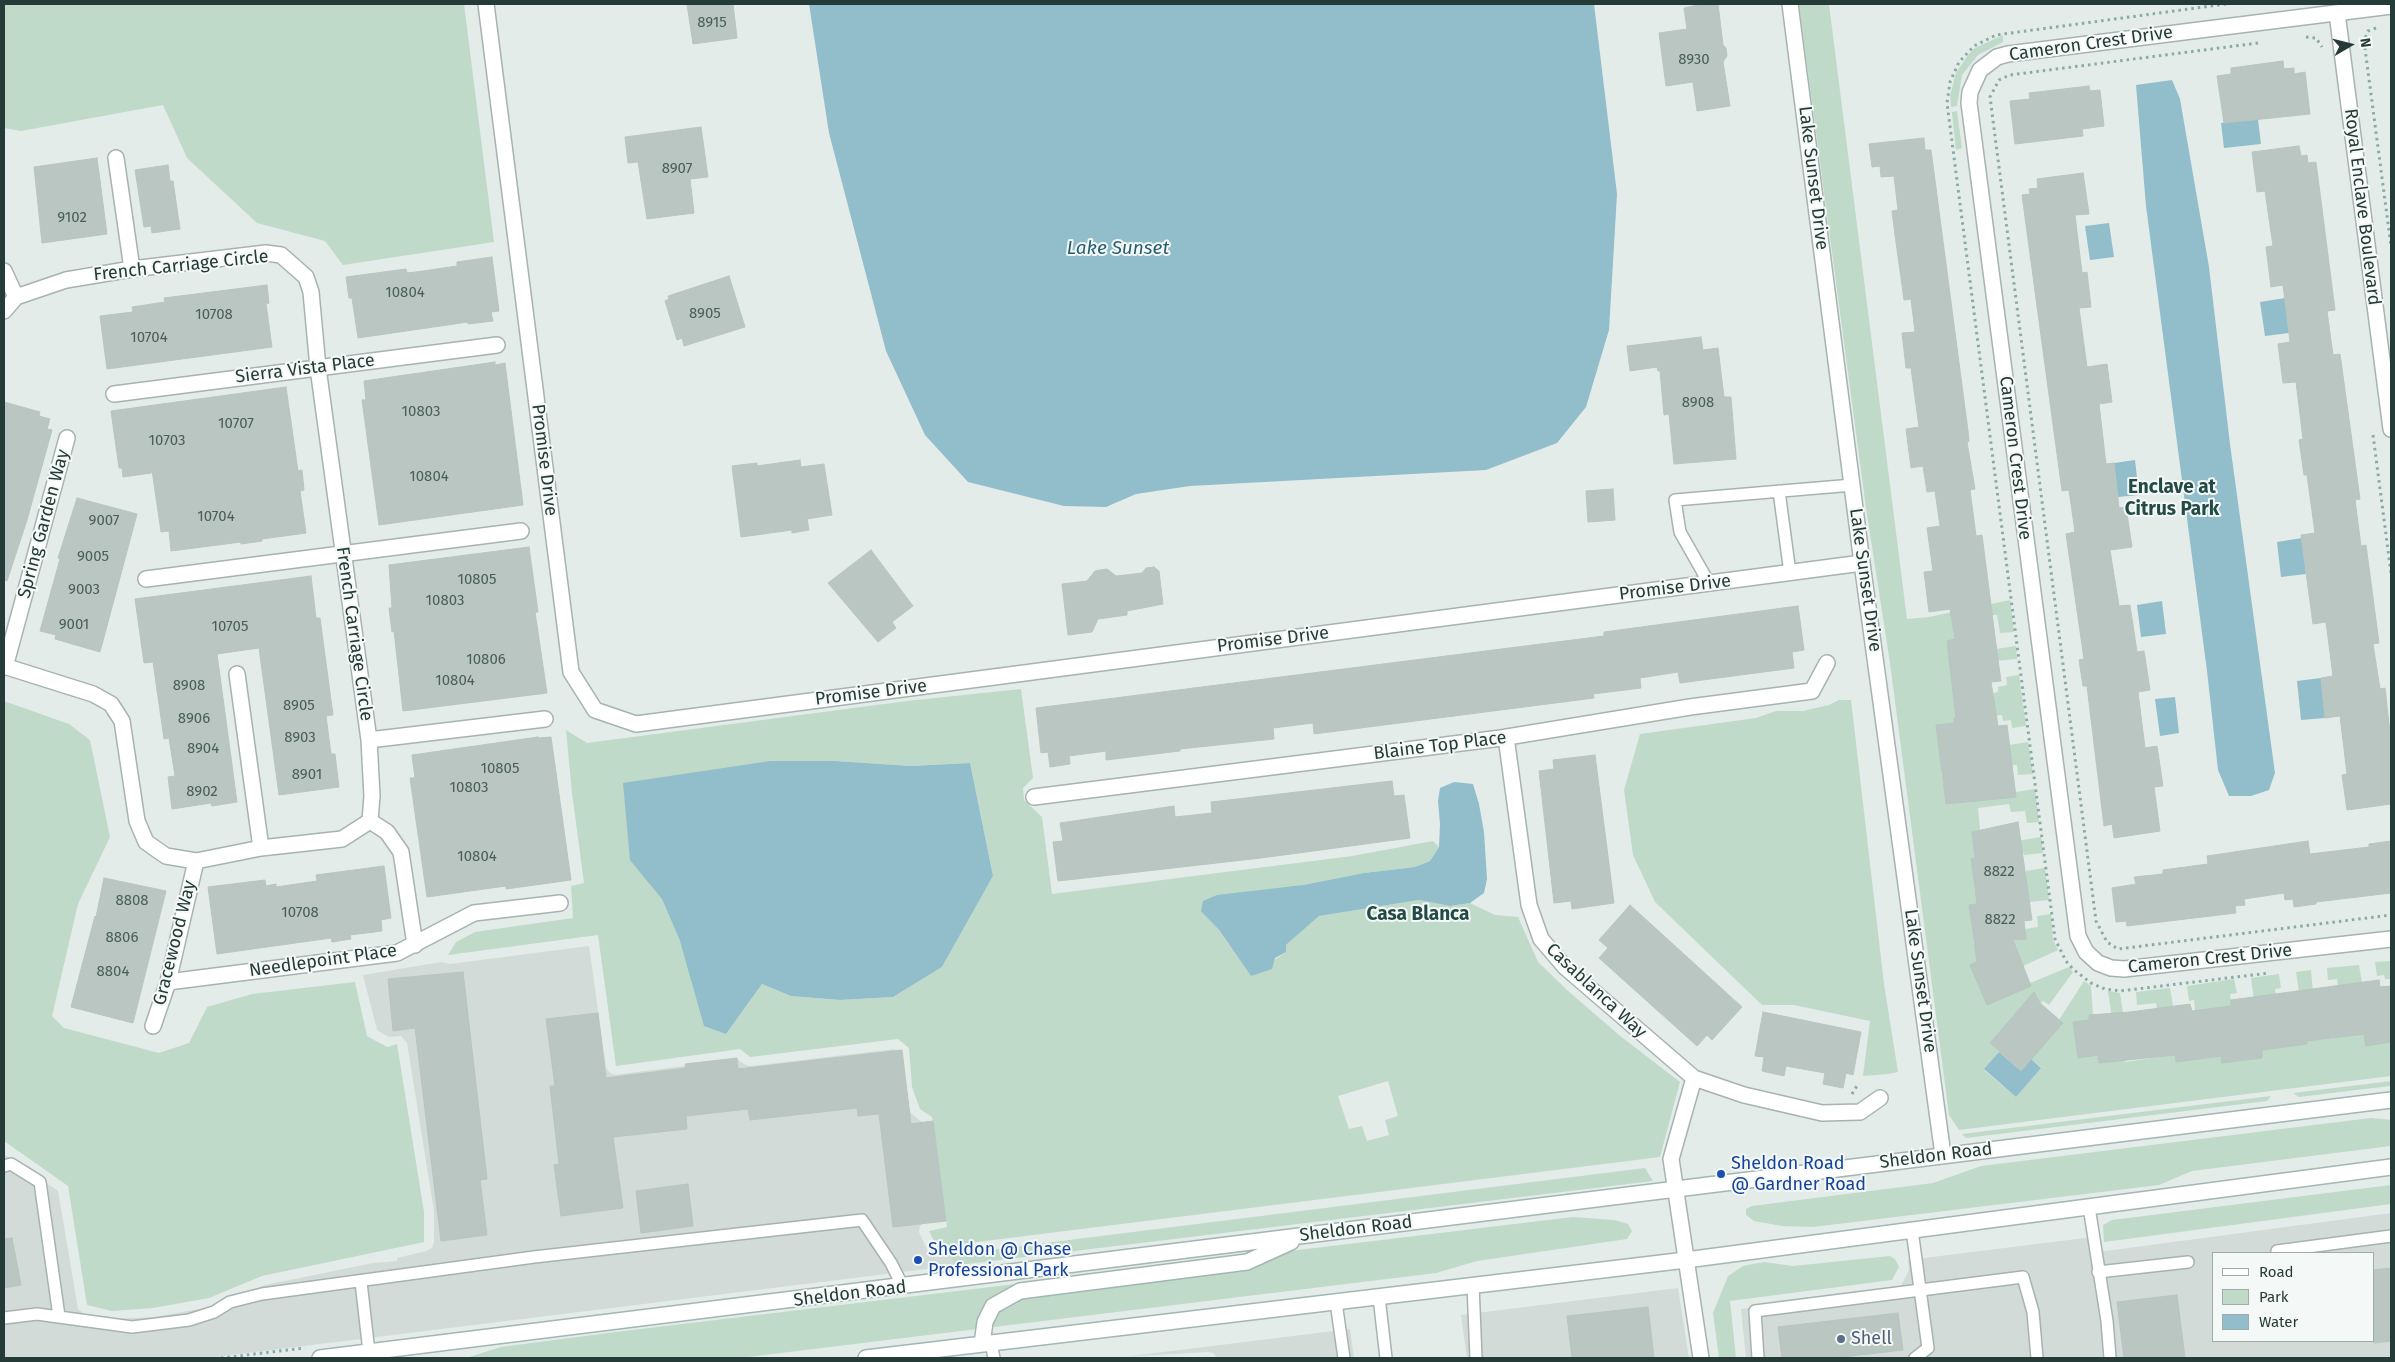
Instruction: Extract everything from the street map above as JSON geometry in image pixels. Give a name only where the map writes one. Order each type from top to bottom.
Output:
[{"type":"street","name":"Promise Drive","points":[[486,4],[571,672],[596,710],[636,724],[1862,563]]},
{"type":"street","name":"Lake Sunset Drive","points":[[1790,4],[1862,563],[1944,1155]]},
{"type":"street","name":"Cameron Crest Drive","points":[[2391,6],[2008,54],[1997,58],[1980,70],[1970,92],[1969,104],[2078,936],[2086,952],[2098,963],[2111,968],[2124,969],[2391,939]]},
{"type":"street","name":"Royal Enclave Boulevard","points":[[2337,13],[2391,429]]},
{"type":"street","points":[[116,158],[132,269]]},
{"type":"street","name":"French Carriage Circle","points":[[16,297],[66,280],[132,269],[266,253],[280,255],[306,277],[310,292],[318,368],[369,740],[372,796],[370,821]]},
{"type":"street","points":[[4,271],[16,297],[4,311]]},
{"type":"street","name":"Sierra Vista Place","points":[[114,394],[497,345]]},
{"type":"street","name":"Spring Garden Way","points":[[4,666],[67,438]]},
{"type":"street","points":[[146,579],[521,530]]},
{"type":"street","name":"Blaine Top Place","points":[[1034,797],[1506,738],[1690,707],[1812,691],[1827,663]]},
{"type":"street","points":[[4,666],[93,694],[111,704],[122,721],[137,821],[146,842],[166,856],[196,861],[261,848],[342,839],[370,821],[387,832],[401,852],[415,945]]},
{"type":"street","points":[[237,674],[261,848]]},
{"type":"street","points":[[369,740],[545,719]]},
{"type":"street","name":"Casablanca Way","points":[[1506,738],[1529,905],[1541,939],[1565,967],[1694,1078],[1744,1095],[1822,1113],[1860,1112],[1880,1098]]},
{"type":"street","name":"Gracewood Way","points":[[154,1026],[168,982],[196,861]]},
{"type":"street","name":"Needlepoint Place","points":[[168,982],[397,953],[474,913],[560,903]]},
{"type":"street","points":[[1694,1078],[1672,1159],[1701,1358]]},
{"type":"street","name":"Sheldon Road","points":[[320,1358],[369,1355],[2391,1100]]},
{"type":"street","points":[[866,1358],[989,1349],[1336,1302],[1686,1260],[2391,1167]]},
{"type":"street","points":[[989,1349],[985,1322],[993,1306],[1020,1291],[1248,1262],[1306,1236]]},
{"type":"lane","points":[[1710,583],[1680,532],[1675,500],[1852,485]]},
{"type":"lane","points":[[1779,491],[1790,573]]},
{"type":"lane","points":[[4,1166],[11,1164],[40,1182],[59,1316]]},
{"type":"lane","points":[[2089,1207],[2107,1321],[2110,1358]]},
{"type":"lane","points":[[4,1318],[38,1314],[132,1327],[189,1320],[214,1312],[230,1302],[262,1294],[534,1257],[862,1220],[891,1263],[903,1287]]},
{"type":"lane","points":[[1912,1230],[1928,1348],[1915,1358]]},
{"type":"lane","points":[[2277,1251],[2391,1236]]},
{"type":"lane","points":[[2098,1272],[2188,1262]]},
{"type":"lane","points":[[1758,1358],[1755,1311],[2023,1277],[2033,1312],[2037,1358]]},
{"type":"lane","points":[[361,1282],[369,1355]]},
{"type":"lane","points":[[1473,1285],[1476,1358]]},
{"type":"lane","points":[[1379,1297],[1386,1358]]},
{"type":"lane","points":[[1336,1302],[1344,1358]]},
{"type":"path","points":[[2226,4],[1996,35],[1974,46],[1959,62],[1950,82],[1948,103],[2055,939],[2066,961],[2081,977],[2105,989],[2120,991],[2278,972]]},
{"type":"path","points":[[2383,27],[2368,31],[2364,41],[2391,246]]},
{"type":"path","points":[[2298,38],[2316,38],[2321,44],[2322,50]]},
{"type":"path","points":[[2263,42],[2010,75],[1999,80],[1990,97],[2096,921],[2107,942],[2118,948],[2391,915]]},
{"type":"path","points":[[2373,433],[2391,573]]},
{"type":"path","points":[[1849,1100],[1858,1084]]},
{"type":"shaded area","points":[[589,946],[606,1067],[614,1075],[737,1059],[746,1065],[752,1066],[894,1049],[898,1052],[910,1112],[923,1123],[927,1221],[920,1226],[919,1232],[929,1254],[935,1257],[949,1255],[956,1265],[959,1265],[207,1358],[4,1358],[4,1154],[58,1191],[78,1309],[84,1314],[109,1319],[154,1317],[211,1307],[265,1285],[373,1263],[397,1261],[397,1258],[426,1251],[432,1248],[434,1242],[434,1211],[407,1043],[401,1036],[389,1037],[377,1030],[363,975],[441,962],[450,964]]},
{"type":"shaded area","points":[[2391,1213],[2391,1358],[1746,1358],[1741,1309],[1897,1289],[1902,1284],[1909,1270],[1908,1260],[2093,1237],[2099,1250],[2106,1251]]},
{"type":"shaded area","points":[[1678,1288],[1689,1358],[1467,1358],[1461,1315]]},
{"type":"shaded area","points":[[1350,1329],[1354,1358],[1218,1358],[1213,1353],[1208,1352],[1123,1357]]},
{"type":"green space","points":[[4,4],[464,4],[494,242],[343,265],[325,241],[257,223],[187,158],[163,105],[21,131],[4,128]]},
{"type":"green space","points":[[1799,4],[1829,4],[1907,619],[1929,617],[2010,600],[2014,632],[2000,633],[1997,615],[1951,616],[1955,639],[1996,649],[2016,646],[2017,659],[1950,665],[1994,700],[1993,693],[1998,692],[1998,687],[2007,685],[2006,677],[2019,675],[2026,726],[2012,728],[2011,720],[2003,721],[2002,715],[1994,716],[1993,713],[1954,718],[1954,723],[1937,725],[2009,745],[2028,742],[2033,774],[2018,775],[2017,765],[1941,770],[1946,804],[2016,796],[2016,792],[2035,789],[2039,822],[2027,823],[2025,811],[2011,812],[2009,804],[1978,808],[1980,830],[1972,832],[1974,848],[2041,837],[2043,853],[2024,855],[2023,852],[1971,859],[1975,894],[2015,875],[2026,874],[2026,871],[2045,868],[2049,900],[2030,902],[2029,897],[1969,905],[1974,945],[2026,939],[2025,929],[2038,927],[2037,916],[2051,914],[2053,940],[2058,950],[2023,966],[2031,986],[2030,983],[2069,967],[2073,972],[2049,1005],[2043,1001],[2035,1010],[2021,1007],[1990,1043],[1999,1052],[1984,1070],[2016,1097],[2041,1067],[2031,1059],[2063,1023],[2059,1020],[2084,981],[2091,986],[2093,1015],[2089,1015],[2089,1020],[2073,1023],[2078,1057],[2098,1055],[2099,1063],[2118,1060],[2108,991],[2120,993],[2123,1013],[2118,1014],[2125,1062],[2166,1056],[2156,1003],[2137,1005],[2136,992],[2170,988],[2173,1006],[2169,1007],[2176,1061],[2212,1057],[2195,1011],[2194,1000],[2189,1001],[2187,986],[2234,979],[2237,993],[2230,994],[2232,1008],[2222,1063],[2262,1058],[2251,978],[2279,974],[2281,988],[2275,989],[2277,1000],[2273,1048],[2307,1044],[2296,972],[2311,970],[2317,1040],[2335,1038],[2338,986],[2337,979],[2328,980],[2327,968],[2359,965],[2362,983],[2358,984],[2366,1045],[2391,1042],[2391,1076],[1959,1130],[1949,1115],[1890,663],[1866,508]]},
{"type":"green space","points":[[2003,35],[2003,42],[1978,55],[1962,75],[1957,106],[1951,107],[1950,96],[1956,73],[1968,55],[1975,48]]},
{"type":"green space","points":[[1957,111],[1962,148],[1956,150],[1952,112]]},
{"type":"green space","points":[[1021,689],[1033,778],[1023,788],[1024,800],[1042,817],[1052,894],[1352,856],[1433,841],[1439,847],[1430,861],[1415,867],[1364,873],[1303,885],[1208,915],[1251,976],[1286,952],[1286,945],[1319,916],[1419,900],[1450,906],[1470,903],[1495,915],[1518,917],[1538,962],[1619,1035],[1680,1082],[1660,1157],[937,1247],[929,1231],[947,1227],[933,1121],[932,1117],[920,1109],[912,1087],[909,1048],[898,1039],[750,1057],[740,1049],[616,1066],[598,935],[448,955],[456,942],[475,932],[573,918],[571,886],[584,883],[566,730],[587,743],[907,701]],"holes":[[[770,761],[835,761],[911,766],[970,763],[993,876],[942,967],[893,997],[840,1000],[791,996],[762,984],[726,1034],[680,941],[662,899]],[[1388,1081],[1398,1116],[1385,1120],[1389,1135],[1367,1141],[1362,1126],[1349,1129],[1338,1096]]]},
{"type":"green space","points":[[1839,700],[1851,700],[1884,984],[1898,1072],[1888,1074],[1863,1076],[1870,1021],[1794,1005],[1762,1005],[1655,902],[1633,855],[1624,790],[1640,734],[1756,718],[1776,711],[1803,711],[1829,705]]},
{"type":"green space","points":[[4,701],[69,724],[90,740],[110,837],[78,904],[52,1016],[64,1028],[159,1053],[189,1043],[207,1007],[252,994],[355,982],[367,1036],[387,1047],[397,1044],[424,1212],[424,1242],[262,1276],[209,1298],[153,1308],[112,1311],[87,1305],[68,1186],[4,1141]]},
{"type":"green space","points":[[2391,961],[2391,979],[2385,979],[2384,975],[2377,976],[2375,962]]},
{"type":"green space","points":[[2391,1081],[2390,1086],[2299,1097],[2293,1093]]},
{"type":"green space","points":[[2271,1096],[2267,1101],[1966,1138],[1962,1134]]},
{"type":"green space","points":[[2371,1118],[2391,1120],[2391,1146],[2192,1171],[2159,1185],[1813,1227],[1782,1226],[1754,1221],[1746,1215],[1746,1209],[1752,1206],[1933,1183],[1981,1166]]},
{"type":"green space","points":[[1645,1168],[1653,1181],[959,1265],[956,1265],[949,1255]]},
{"type":"green space","points":[[2391,1185],[2391,1204],[2104,1242],[2103,1225],[2112,1220]]},
{"type":"green space","points":[[1573,1217],[1614,1220],[1628,1224],[1632,1231],[1627,1239],[1477,1261],[1436,1273],[740,1358],[466,1358],[501,1347],[616,1332]]},
{"type":"green space","points":[[1890,1256],[1895,1259],[1899,1267],[1892,1280],[1730,1301],[1736,1358],[1719,1358],[1713,1313],[1728,1276],[1743,1266],[1764,1262],[1793,1266]]},
{"type":"water","name":"Lake Sunset","points":[[809,4],[1594,4],[1617,194],[1609,330],[1586,407],[1557,443],[1486,470],[1190,486],[1136,494],[1106,507],[1064,506],[968,482],[925,435],[886,351],[829,133]]},
{"type":"water","points":[[2172,80],[2180,99],[2209,267],[2230,444],[2275,773],[2269,790],[2251,796],[2229,796],[2218,770],[2207,671],[2146,206],[2136,85]]},
{"type":"water","points":[[2258,119],[2261,144],[2224,148],[2221,123]]},
{"type":"water","points":[[2109,223],[2114,257],[2090,260],[2085,226]]},
{"type":"water","points":[[2285,298],[2289,333],[2265,336],[2260,302]]},
{"type":"water","points":[[2135,460],[2139,495],[2118,497],[2114,463]]},
{"type":"water","points":[[2302,538],[2306,574],[2281,577],[2277,542]]},
{"type":"water","points":[[2162,601],[2166,634],[2141,637],[2137,605]]},
{"type":"water","points":[[2321,678],[2325,718],[2301,720],[2297,681]]},
{"type":"water","points":[[2175,697],[2179,733],[2160,736],[2155,699]]},
{"type":"water","points":[[770,761],[835,761],[911,766],[970,763],[993,876],[942,967],[893,997],[840,1000],[791,996],[762,984],[726,1034],[704,1026],[680,941],[662,899],[630,860],[623,783]]},
{"type":"water","points":[[1454,782],[1473,784],[1484,832],[1487,879],[1484,893],[1470,903],[1450,906],[1419,900],[1319,916],[1286,945],[1286,952],[1275,958],[1272,969],[1251,976],[1219,930],[1201,911],[1203,901],[1217,895],[1303,885],[1364,873],[1415,867],[1430,861],[1439,847],[1438,801],[1440,788]]},
{"type":"water","points":[[1999,1052],[2021,1071],[2031,1059],[2041,1068],[2016,1097],[1984,1069]]},
{"type":"building","points":[[687,4],[733,4],[737,38],[693,44]]},
{"type":"building","points":[[1702,4],[1718,4],[1723,45],[1726,48],[1727,56],[1723,62],[1730,106],[1697,111],[1693,82],[1666,86],[1659,33],[1687,29],[1684,8]]},
{"type":"building","points":[[2283,61],[2284,69],[2294,68],[2294,74],[2305,72],[2310,114],[2224,123],[2217,76],[2231,74],[2231,68]]},
{"type":"building","points":[[2089,86],[2090,91],[2100,90],[2104,126],[2082,129],[2083,136],[2015,144],[2010,101],[2030,99],[2029,93]]},
{"type":"building","points":[[701,127],[708,177],[690,179],[694,213],[647,219],[638,162],[628,163],[625,137]]},
{"type":"building","points":[[1924,138],[1925,150],[1931,150],[1968,431],[1969,441],[1967,442],[1975,489],[1970,490],[1976,536],[1982,535],[2001,681],[1991,682],[1998,726],[2007,725],[2016,797],[1946,804],[1936,725],[1954,723],[1954,718],[1956,718],[1947,641],[1955,639],[1950,609],[1929,612],[1924,572],[1933,571],[1927,528],[1940,526],[1935,491],[1927,492],[1923,466],[1911,468],[1906,429],[1919,427],[1911,368],[1906,368],[1902,333],[1915,332],[1911,299],[1904,300],[1895,235],[1892,211],[1898,210],[1894,176],[1881,177],[1880,166],[1872,167],[1869,144]]},
{"type":"building","points":[[2299,146],[2301,156],[2307,155],[2308,163],[2316,162],[2335,310],[2327,311],[2333,355],[2340,354],[2360,499],[2355,500],[2361,546],[2366,545],[2379,643],[2373,644],[2380,689],[2385,688],[2391,742],[2391,804],[2347,810],[2342,775],[2347,774],[2340,716],[2325,718],[2321,678],[2333,676],[2326,622],[2313,624],[2301,535],[2315,533],[2307,475],[2304,475],[2299,440],[2303,439],[2296,382],[2283,383],[2278,344],[2290,342],[2283,285],[2271,287],[2266,247],[2273,246],[2265,191],[2257,192],[2252,152]]},
{"type":"building","points":[[97,158],[107,234],[42,243],[34,167]]},
{"type":"building","points":[[168,165],[170,181],[173,181],[180,229],[152,233],[151,226],[144,227],[135,170]]},
{"type":"building","points":[[2083,173],[2089,214],[2075,215],[2082,273],[2087,272],[2091,307],[2079,308],[2087,367],[2107,364],[2112,402],[2099,404],[2106,464],[2114,463],[2119,508],[2126,507],[2132,547],[2110,550],[2119,606],[2130,605],[2137,652],[2144,651],[2150,690],[2138,692],[2145,748],[2157,746],[2163,786],[2154,787],[2160,831],[2114,838],[2112,824],[2104,826],[2087,686],[2083,686],[2079,660],[2084,659],[2066,534],[2075,532],[2069,490],[2062,491],[2022,195],[2030,194],[2029,189],[2038,188],[2037,179]]},
{"type":"building","points":[[492,257],[499,311],[491,312],[493,321],[468,324],[468,322],[358,338],[352,298],[349,298],[346,277],[406,269],[407,273],[416,272],[457,266],[457,262]]},
{"type":"building","points":[[729,276],[745,327],[684,346],[682,338],[677,340],[665,301],[669,299],[668,296]]},
{"type":"building","points":[[267,285],[269,303],[266,304],[272,347],[107,369],[100,316],[133,312],[132,307],[165,302],[164,298]]},
{"type":"building","points":[[1701,337],[1703,350],[1718,348],[1724,397],[1731,397],[1736,459],[1674,464],[1669,414],[1664,415],[1660,371],[1658,371],[1657,367],[1630,371],[1627,346]]},
{"type":"building","points":[[495,362],[495,365],[505,363],[523,505],[379,525],[362,400],[366,400],[364,381]]},
{"type":"building","points":[[286,387],[298,471],[302,470],[304,490],[300,491],[306,533],[241,544],[241,542],[171,551],[169,531],[161,532],[152,470],[151,473],[123,477],[122,468],[119,468],[111,411]]},
{"type":"building","points":[[4,402],[40,412],[39,416],[50,419],[47,429],[52,430],[27,520],[7,581],[4,580]]},
{"type":"building","points":[[800,460],[801,467],[824,464],[832,515],[807,519],[809,530],[792,533],[792,530],[741,537],[732,466],[757,463],[757,466]]},
{"type":"building","points":[[1613,489],[1615,520],[1588,522],[1586,491]]},
{"type":"building","points":[[77,498],[137,514],[100,652],[55,639],[56,635],[40,631],[60,559],[58,558]]},
{"type":"building","points":[[529,547],[538,612],[535,612],[547,693],[403,711],[394,631],[392,632],[389,608],[392,608],[389,565]]},
{"type":"building","points":[[871,550],[913,606],[892,622],[896,628],[878,642],[828,583]]},
{"type":"building","points":[[1154,567],[1159,571],[1163,604],[1127,611],[1127,615],[1098,619],[1092,632],[1068,635],[1062,584],[1087,581],[1095,571],[1107,569],[1116,576],[1142,573],[1146,568]]},
{"type":"building","points":[[311,576],[316,618],[320,618],[333,715],[326,716],[331,754],[335,754],[339,787],[279,795],[259,648],[217,654],[237,802],[212,806],[211,803],[172,809],[168,777],[175,776],[169,738],[164,739],[153,662],[144,663],[135,599]]},
{"type":"building","points":[[1798,606],[1804,650],[1792,652],[1794,668],[1680,683],[1678,672],[1640,678],[1641,688],[1593,694],[1594,698],[1314,734],[1313,723],[1273,728],[1274,739],[1180,749],[1180,751],[1106,760],[1106,751],[1069,756],[1070,764],[1050,767],[1048,752],[1041,753],[1036,708],[1604,636],[1604,632]]},
{"type":"building","points":[[538,737],[551,737],[571,880],[506,889],[506,886],[427,897],[410,778],[415,778],[412,755]]},
{"type":"building","points":[[1595,755],[1614,903],[1572,909],[1571,901],[1554,903],[1539,771],[1554,769],[1553,760]]},
{"type":"building","points":[[1392,781],[1394,796],[1404,795],[1410,838],[1261,858],[1058,881],[1053,842],[1063,841],[1060,823],[1174,806],[1175,817],[1212,813],[1211,802]]},
{"type":"building","points":[[2018,822],[2032,920],[2024,921],[2026,939],[2013,940],[2031,986],[1987,1005],[1970,965],[1977,962],[1969,905],[1977,904],[1971,859],[1975,858],[1972,832]]},
{"type":"building","points":[[2308,841],[2310,854],[2369,847],[2369,844],[2391,841],[2391,893],[2316,902],[2316,904],[2294,907],[2293,899],[2285,900],[2284,893],[2244,899],[2245,905],[2235,906],[2236,913],[2127,926],[2126,921],[2116,922],[2112,888],[2136,884],[2134,877],[2163,874],[2163,870],[2208,864],[2207,856]]},
{"type":"building","points":[[384,866],[391,918],[381,920],[382,931],[350,935],[351,939],[332,942],[331,938],[217,954],[208,887],[265,880],[266,886],[276,884],[276,887],[317,881],[316,875]]},
{"type":"building","points":[[104,878],[166,891],[133,1023],[71,1007],[96,917]]},
{"type":"building","points":[[1630,905],[1742,1007],[1712,1040],[1707,1035],[1697,1046],[1599,958],[1608,948],[1599,940]]},
{"type":"building","points":[[463,972],[487,1179],[480,1180],[487,1235],[441,1241],[415,1028],[393,1031],[388,979]]},
{"type":"building","points":[[2379,980],[2380,987],[2390,986],[2391,1042],[2366,1046],[2364,1034],[2307,1041],[2307,1044],[2262,1050],[2262,1058],[2222,1063],[2221,1056],[2176,1062],[2175,1055],[2099,1063],[2098,1055],[2078,1058],[2073,1022],[2089,1020],[2089,1015],[2190,1004],[2192,1011],[2231,1006],[2231,1000]]},
{"type":"building","points":[[2034,992],[2040,1003],[2063,1023],[2021,1071],[1990,1043]]},
{"type":"building","points":[[1763,1012],[1861,1032],[1853,1075],[1846,1073],[1843,1088],[1823,1084],[1825,1073],[1786,1066],[1784,1076],[1762,1071],[1764,1057],[1755,1056]]},
{"type":"building","points":[[598,1013],[606,1078],[686,1068],[685,1064],[737,1058],[738,1069],[902,1050],[911,1124],[933,1121],[946,1221],[893,1227],[879,1114],[858,1116],[857,1108],[750,1120],[748,1109],[686,1116],[687,1129],[613,1137],[623,1208],[561,1216],[554,1165],[559,1164],[550,1086],[555,1086],[546,1019]]},
{"type":"building","points":[[688,1184],[693,1226],[641,1233],[636,1191]]},
{"type":"building","points":[[12,1238],[21,1285],[4,1288],[4,1239]]},
{"type":"building","points":[[2391,1268],[2391,1341],[2374,1343],[2375,1342],[2375,1270]]},
{"type":"building","points":[[2177,1295],[2185,1358],[2124,1358],[2117,1302]]},
{"type":"building","points":[[1648,1307],[1654,1358],[1572,1358],[1567,1316]]},
{"type":"building","name":"Shell","points":[[1898,1313],[1903,1350],[1834,1358],[1782,1358],[1778,1327]]},
{"type":"place","name":"Sheldon Road @ Gardner Road","points":[[1721,1174]]},
{"type":"place","name":"Sheldon @ Chase Professional Park","points":[[918,1260]]},
{"type":"place","name":"Shell","points":[[1841,1339]]},
{"type":"district","name":"Enclave at Citrus Park","points":[[2172,499]]},
{"type":"district","name":"Casa Blanca","points":[[1418,915]]}]
